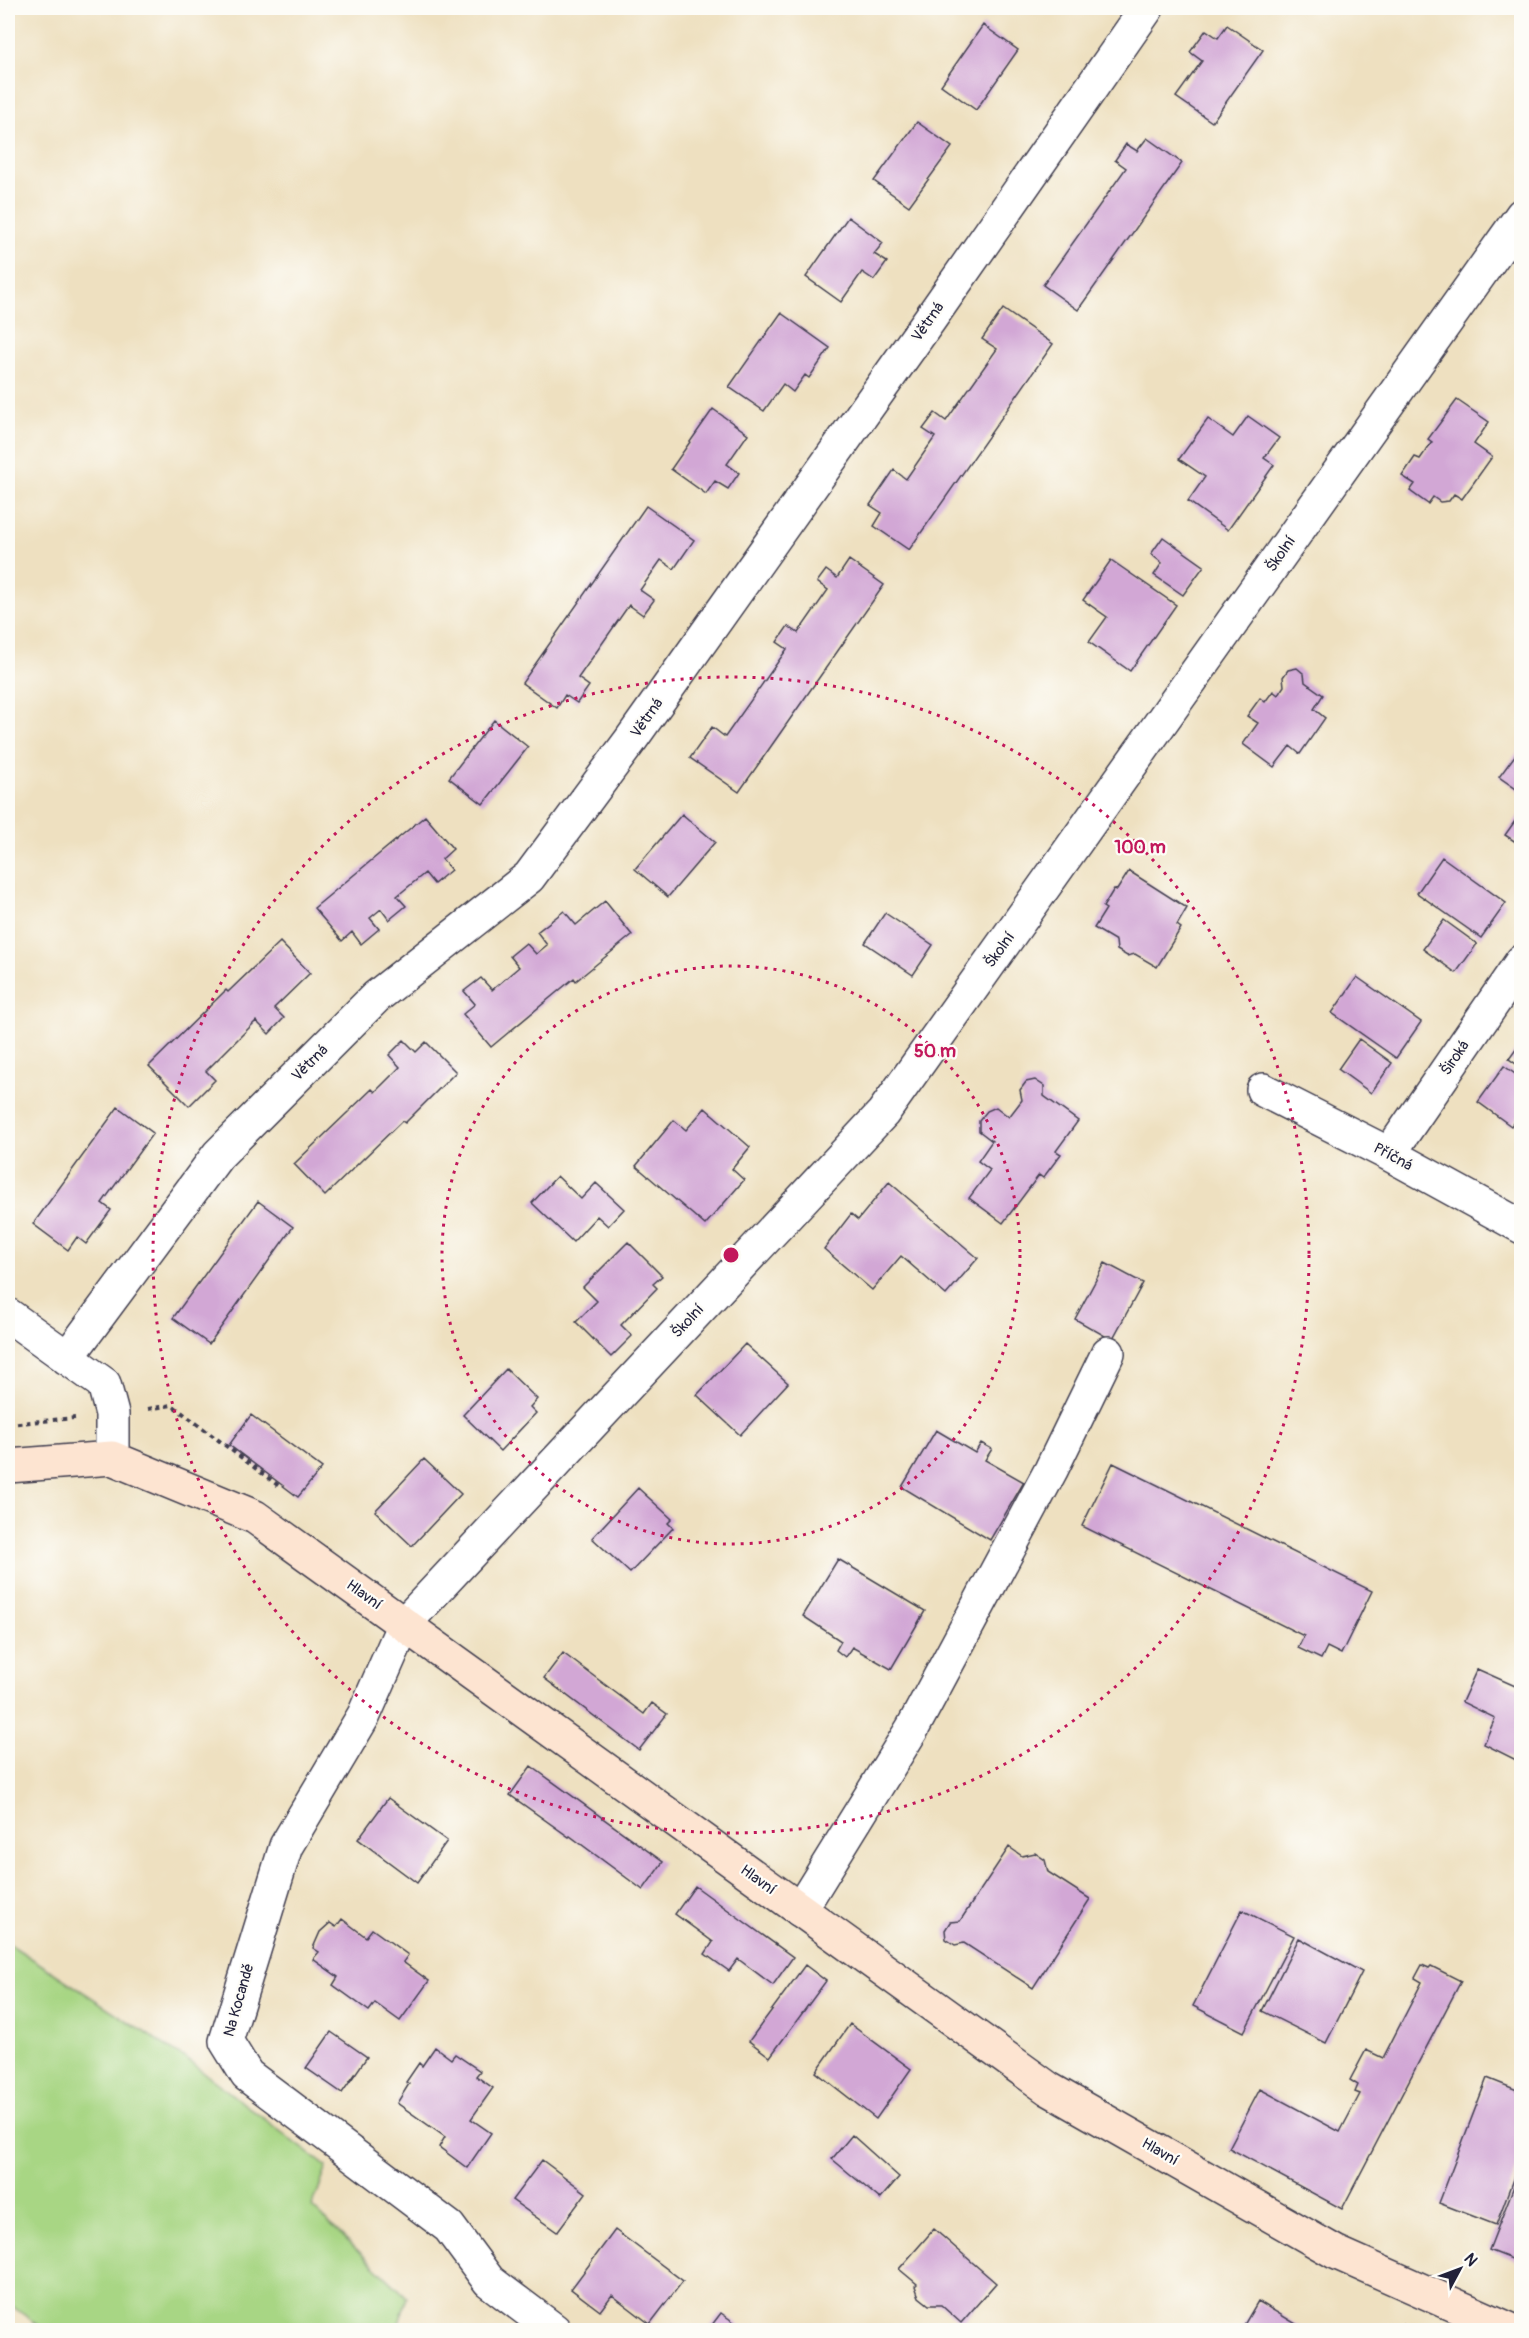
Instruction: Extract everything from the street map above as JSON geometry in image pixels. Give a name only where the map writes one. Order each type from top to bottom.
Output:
[{"type":"street","name":"Větrná","points":[[68,1358],[218,1155],[376,997],[529,878],[630,741],[889,377],[1147,8]]},
{"type":"street","name":"Školní","points":[[404,1624],[883,1113],[1521,215]]},
{"type":"street","name":"Široká","points":[[1389,1154],[1521,961]]},
{"type":"street","name":"Příčná","points":[[1263,1090],[1389,1154],[1521,1227]]},
{"type":"street","points":[[8,1316],[104,1384],[112,1414],[112,1458]]},
{"type":"street","points":[[800,1910],[912,1729],[1051,1470],[1108,1353]]},
{"type":"street","name":"Hlavní","points":[[8,1466],[112,1458],[255,1517],[1049,2089],[1335,2252],[1511,2331]]},
{"type":"street","name":"Na Kocandě","points":[[404,1624],[364,1715],[286,1846],[226,2041],[247,2075],[449,2227],[489,2281],[554,2331]]},
{"type":"green space","points":[[8,1943],[183,2057],[327,2167],[312,2207],[407,2297],[397,2330],[45,2330],[8,2303]]},
{"type":"building","points":[[983,25],[1018,50],[976,110],[941,85]]},
{"type":"building","points":[[1227,25],[1263,50],[1212,122],[1176,97],[1202,61],[1190,52],[1206,30],[1218,38]]},
{"type":"building","points":[[917,122],[952,147],[909,206],[874,181]]},
{"type":"building","points":[[1147,138],[1182,163],[1078,310],[1043,285],[1126,168],[1115,160],[1126,144],[1137,151]]},
{"type":"building","points":[[848,217],[883,243],[874,254],[887,262],[874,280],[862,272],[841,302],[806,277]]},
{"type":"building","points":[[1003,309],[1053,344],[909,550],[874,526],[882,513],[870,505],[894,470],[906,479],[935,437],[923,429],[935,413],[946,421],[997,349],[982,339]]},
{"type":"building","points":[[781,313],[830,348],[809,378],[805,375],[793,392],[783,384],[764,411],[729,387]]},
{"type":"building","points":[[1457,400],[1489,422],[1474,444],[1492,457],[1462,499],[1454,494],[1449,501],[1440,502],[1433,497],[1428,504],[1410,491],[1415,484],[1402,476],[1415,457],[1420,459],[1432,442],[1428,439]]},
{"type":"building","points":[[713,409],[748,434],[727,464],[739,473],[728,489],[715,481],[706,494],[671,469]]},
{"type":"building","points":[[1248,416],[1279,438],[1264,458],[1274,465],[1228,530],[1188,501],[1205,477],[1179,459],[1208,419],[1233,437]]},
{"type":"building","points":[[646,506],[694,540],[674,569],[661,560],[640,590],[654,600],[643,615],[629,605],[578,678],[589,686],[577,703],[565,695],[557,708],[522,683]]},
{"type":"building","points":[[1163,537],[1204,566],[1183,595],[1154,575],[1162,563],[1151,554]]},
{"type":"building","points":[[849,560],[884,585],[739,792],[690,758],[712,727],[725,737],[787,649],[777,642],[788,626],[798,633],[828,590],[817,582],[826,570],[837,578]]},
{"type":"building","points":[[1111,560],[1176,605],[1130,671],[1089,642],[1107,617],[1083,600]]},
{"type":"building","points":[[1297,668],[1304,674],[1305,682],[1323,695],[1314,709],[1325,718],[1300,754],[1290,746],[1274,767],[1243,744],[1258,723],[1247,716],[1260,698],[1265,702],[1273,691],[1278,695],[1284,686],[1283,677],[1288,670]]},
{"type":"building","points":[[494,720],[528,747],[483,804],[449,778]]},
{"type":"building","points":[[1522,746],[1522,793],[1499,777]]},
{"type":"building","points":[[1522,811],[1522,846],[1505,835]]},
{"type":"building","points":[[682,814],[715,842],[668,897],[635,869]]},
{"type":"building","points":[[425,816],[453,849],[442,859],[451,870],[434,884],[425,873],[397,896],[406,906],[389,920],[381,909],[370,918],[379,929],[361,944],[352,932],[342,941],[314,908]]},
{"type":"building","points":[[1442,857],[1506,903],[1481,938],[1417,893]]},
{"type":"building","points":[[1129,871],[1187,908],[1177,925],[1181,928],[1157,967],[1135,954],[1127,956],[1117,950],[1116,941],[1094,928],[1106,909],[1103,907],[1114,889],[1117,890]]},
{"type":"building","points":[[605,901],[632,935],[576,981],[574,978],[491,1047],[463,1014],[475,1004],[464,991],[481,978],[492,990],[519,967],[510,956],[526,943],[536,954],[547,945],[537,932],[564,911],[576,925]]},
{"type":"building","points":[[885,913],[933,945],[913,975],[865,943]]},
{"type":"building","points":[[1444,920],[1477,944],[1456,973],[1423,949]]},
{"type":"building","points":[[280,942],[310,973],[274,1008],[284,1018],[269,1034],[256,1021],[206,1071],[215,1080],[189,1106],[149,1066],[226,990],[228,992]]},
{"type":"building","points":[[1357,977],[1421,1022],[1396,1058],[1332,1013]]},
{"type":"building","points":[[1359,1039],[1392,1063],[1371,1093],[1338,1069]]},
{"type":"building","points":[[404,1040],[416,1052],[426,1042],[456,1072],[405,1123],[402,1121],[325,1196],[294,1164],[372,1089],[375,1092],[400,1067],[389,1055]]},
{"type":"building","points":[[1522,1041],[1522,1068],[1509,1059]]},
{"type":"building","points":[[1504,1066],[1522,1079],[1522,1111],[1511,1126],[1478,1102]]},
{"type":"building","points":[[1035,1080],[1044,1086],[1044,1096],[1078,1121],[1056,1151],[1061,1154],[1043,1178],[1039,1175],[1003,1223],[969,1198],[990,1170],[978,1161],[992,1141],[979,1131],[979,1121],[987,1111],[996,1107],[1009,1117],[1022,1100],[1020,1090],[1026,1082]]},
{"type":"building","points":[[118,1107],[153,1133],[102,1203],[111,1210],[86,1244],[77,1237],[68,1250],[33,1224]]},
{"type":"building","points":[[705,1108],[750,1147],[732,1169],[744,1180],[705,1225],[636,1166],[674,1120],[686,1130]]},
{"type":"building","points":[[557,1176],[581,1199],[596,1183],[624,1209],[608,1226],[597,1216],[573,1242],[532,1203]]},
{"type":"building","points":[[889,1182],[978,1258],[946,1295],[901,1256],[872,1290],[824,1249],[851,1214],[858,1220]]},
{"type":"building","points":[[258,1201],[293,1227],[209,1344],[173,1318]]},
{"type":"building","points":[[628,1242],[662,1276],[653,1284],[657,1288],[621,1325],[632,1336],[611,1357],[576,1322],[597,1301],[583,1287]]},
{"type":"building","points":[[1105,1263],[1143,1283],[1112,1340],[1075,1319]]},
{"type":"building","points":[[745,1344],[788,1383],[740,1435],[697,1395]]},
{"type":"building","points":[[506,1369],[537,1399],[530,1407],[536,1413],[500,1451],[463,1415]]},
{"type":"building","points":[[251,1415],[322,1468],[298,1497],[229,1445]]},
{"type":"building","points":[[936,1430],[975,1453],[981,1443],[992,1449],[985,1460],[1024,1482],[990,1540],[902,1487]]},
{"type":"building","points":[[424,1459],[461,1494],[412,1546],[375,1511]]},
{"type":"building","points":[[1113,1463],[1372,1591],[1341,1654],[1327,1647],[1321,1659],[1298,1648],[1304,1636],[1082,1526]]},
{"type":"building","points":[[638,1488],[672,1519],[668,1523],[673,1528],[630,1573],[592,1538]]},
{"type":"building","points":[[838,1559],[925,1611],[891,1669],[852,1647],[845,1657],[836,1650],[841,1641],[803,1616]]},
{"type":"building","points":[[563,1653],[644,1714],[652,1703],[667,1714],[639,1750],[544,1678]]},
{"type":"building","points":[[1477,1669],[1522,1689],[1522,1749],[1516,1760],[1484,1744],[1495,1718],[1462,1702]]},
{"type":"building","points":[[531,1766],[663,1862],[643,1890],[510,1795]]},
{"type":"building","points":[[388,1798],[447,1841],[417,1883],[358,1839]]},
{"type":"building","points":[[1009,1847],[1022,1856],[1035,1853],[1045,1860],[1048,1872],[1090,1899],[1033,1988],[964,1943],[955,1945],[946,1939],[945,1930],[950,1922],[960,1921]]},
{"type":"building","points":[[695,1886],[793,1957],[773,1985],[738,1959],[729,1971],[705,1954],[713,1942],[675,1914]]},
{"type":"building","points":[[1242,1910],[1294,1936],[1244,2032],[1193,2006]]},
{"type":"building","points":[[342,1919],[366,1937],[372,1929],[408,1955],[403,1962],[429,1981],[400,2021],[375,2003],[369,2011],[333,1985],[338,1977],[313,1959],[319,1952],[313,1948],[320,1932],[330,1923],[336,1927]]},
{"type":"building","points":[[1299,1938],[1362,1972],[1326,2043],[1262,2011]]},
{"type":"building","points":[[805,1965],[826,1981],[770,2057],[749,2041]]},
{"type":"building","points":[[1422,1965],[1429,1968],[1431,1966],[1461,1981],[1342,2209],[1229,2148],[1260,2089],[1340,2132],[1360,2094],[1355,2092],[1358,2085],[1350,2080],[1366,2050],[1383,2058],[1422,1982],[1415,1978]]},
{"type":"building","points":[[850,2024],[911,2069],[876,2119],[816,2072]]},
{"type":"building","points":[[331,2032],[367,2057],[342,2093],[306,2068]]},
{"type":"building","points":[[435,2047],[451,2059],[455,2054],[480,2071],[476,2076],[493,2088],[471,2119],[491,2133],[467,2168],[439,2147],[445,2137],[397,2103],[409,2084],[406,2082],[419,2063],[422,2066]]},
{"type":"building","points":[[1487,2078],[1522,2092],[1522,2155],[1496,2225],[1439,2203]]},
{"type":"building","points":[[852,2135],[899,2177],[880,2199],[832,2159]]},
{"type":"building","points":[[542,2160],[586,2193],[557,2232],[512,2200]]},
{"type":"building","points":[[1522,2168],[1522,2263],[1489,2250]]},
{"type":"building","points":[[934,2229],[996,2283],[961,2323],[941,2305],[929,2305],[919,2297],[915,2286],[917,2284],[899,2269]]},
{"type":"building","points":[[615,2230],[683,2281],[650,2324],[612,2295],[600,2311],[571,2289]]},
{"type":"building","points":[[1258,2301],[1306,2330],[1241,2330]]},
{"type":"building","points":[[721,2313],[745,2330],[708,2330]]},
{"type":"building","points":[[1401,2324],[1416,2330],[1398,2330]]}]
